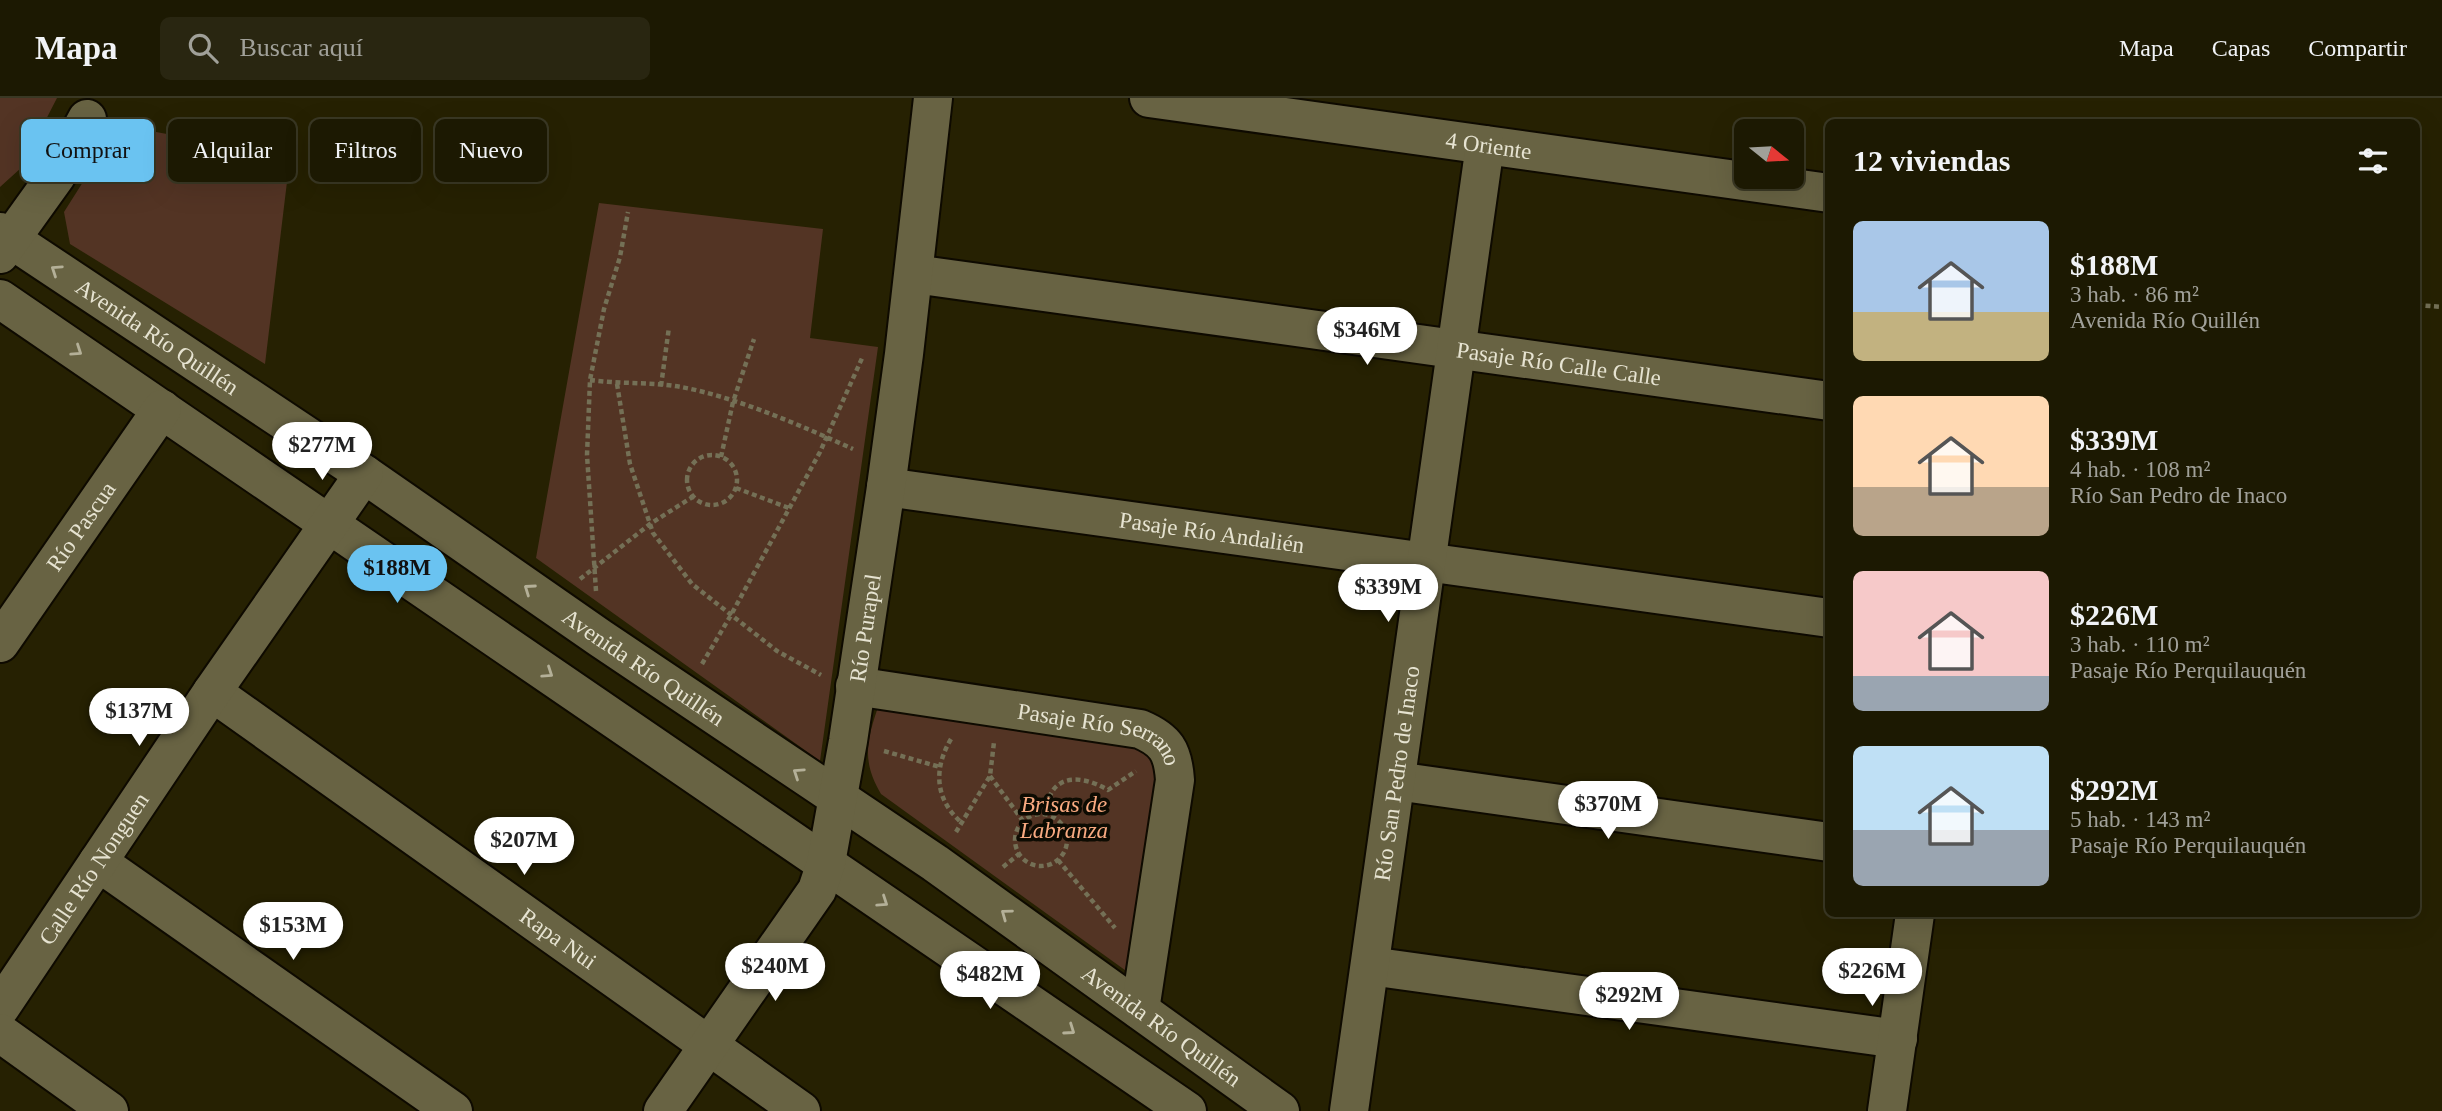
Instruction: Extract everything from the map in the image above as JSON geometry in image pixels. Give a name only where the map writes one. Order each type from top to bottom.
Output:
[{"type":"street","name":"Río Purapel","points":[[663,1111],[817,890],[826,863],[848,741],[887,476],[914,274],[933,98]]},
{"type":"street","name":"4 Oriente","points":[[1149,98],[1825,191]]},
{"type":"street","name":"Río San Pedro de Inaco","points":[[1349,1111],[1485,145]]},
{"type":"street","points":[[3,242],[51,182]]},
{"type":"street","name":"Avenida Río Quillén","points":[[3,242],[364,474],[548,603],[934,863],[1280,1111]]},
{"type":"street","name":"Pasaje Río Calle Calle","points":[[914,274],[1825,400]]},
{"type":"street","points":[[0,299],[1187,1111]]},
{"type":"street","name":"Río Pascua","points":[[0,643],[162,409]]},
{"type":"street","name":"Calle Río Nonguen","points":[[0,1008],[212,692],[364,474]]},
{"type":"street","name":"Pasaje Río Andalién","points":[[887,476],[1427,562],[1825,617]]},
{"type":"street","name":"Pasaje Río Serrano","points":[[855,686],[1140,729],[1156,736],[1168,749],[1174,761],[1175,780],[1140,1010]]},
{"type":"street","name":"Rapa Nui","points":[[212,692],[801,1111]]},
{"type":"street","points":[[1396,782],[1825,841]]},
{"type":"street","points":[[98,862],[453,1111]]},
{"type":"street","points":[[1887,1111],[1915,917]]},
{"type":"street","points":[[1370,966],[1898,1039]]},
{"type":"street","points":[[0,1033],[109,1111]]},
{"type":"path","points":[[600,638],[587,455],[590,380],[604,309],[620,257],[628,212]]},
{"type":"path","points":[[2420,305],[2442,307]]},
{"type":"path","points":[[661,386],[669,327]]},
{"type":"path","points":[[721,457],[733,401],[754,339]]},
{"type":"path","points":[[683,695],[731,615],[827,437],[867,349]]},
{"type":"path","points":[[590,380],[680,387],[733,401],[827,437],[887,476]]},
{"type":"path","points":[[617,384],[630,464],[653,533],[691,584],[777,651],[817,674],[855,686]]},
{"type":"path","points":[[705,456],[721,457],[728,460],[736,473],[736,488],[725,502],[701,502],[694,496],[688,481],[689,471],[705,456]]},
{"type":"path","points":[[736,488],[789,508]]},
{"type":"path","points":[[548,603],[650,524],[694,496]]},
{"type":"path","points":[[934,863],[990,776],[999,707]]},
{"type":"path","points":[[958,734],[950,740],[939,776],[942,798],[951,813],[962,822]]},
{"type":"path","points":[[848,741],[940,767]]},
{"type":"path","points":[[1046,814],[1047,800],[1055,787],[1069,779],[1083,779],[1108,790],[1168,749]]},
{"type":"path","points":[[990,776],[1023,821]]},
{"type":"path","points":[[1037,814],[1046,814],[1060,822],[1065,829],[1066,846],[1058,860],[1050,864],[1033,864],[1019,854],[1015,836],[1023,821],[1037,814]]},
{"type":"path","points":[[1058,860],[1120,934]]},
{"type":"green space","points":[[0,98],[57,98],[46,119],[21,119],[21,168],[0,187]]},
{"type":"green space","points":[[154,132],[168,134],[168,182],[287,182],[265,364],[70,244],[64,212],[83,182],[154,182]]},
{"type":"green space","points":[[599,203],[823,229],[810,338],[878,347],[820,761],[536,558]]},
{"type":"green space","name":"Brisas de Labranza","points":[[879,704],[1128,736],[1161,767],[1129,973],[881,794],[868,760],[871,728]]}]
